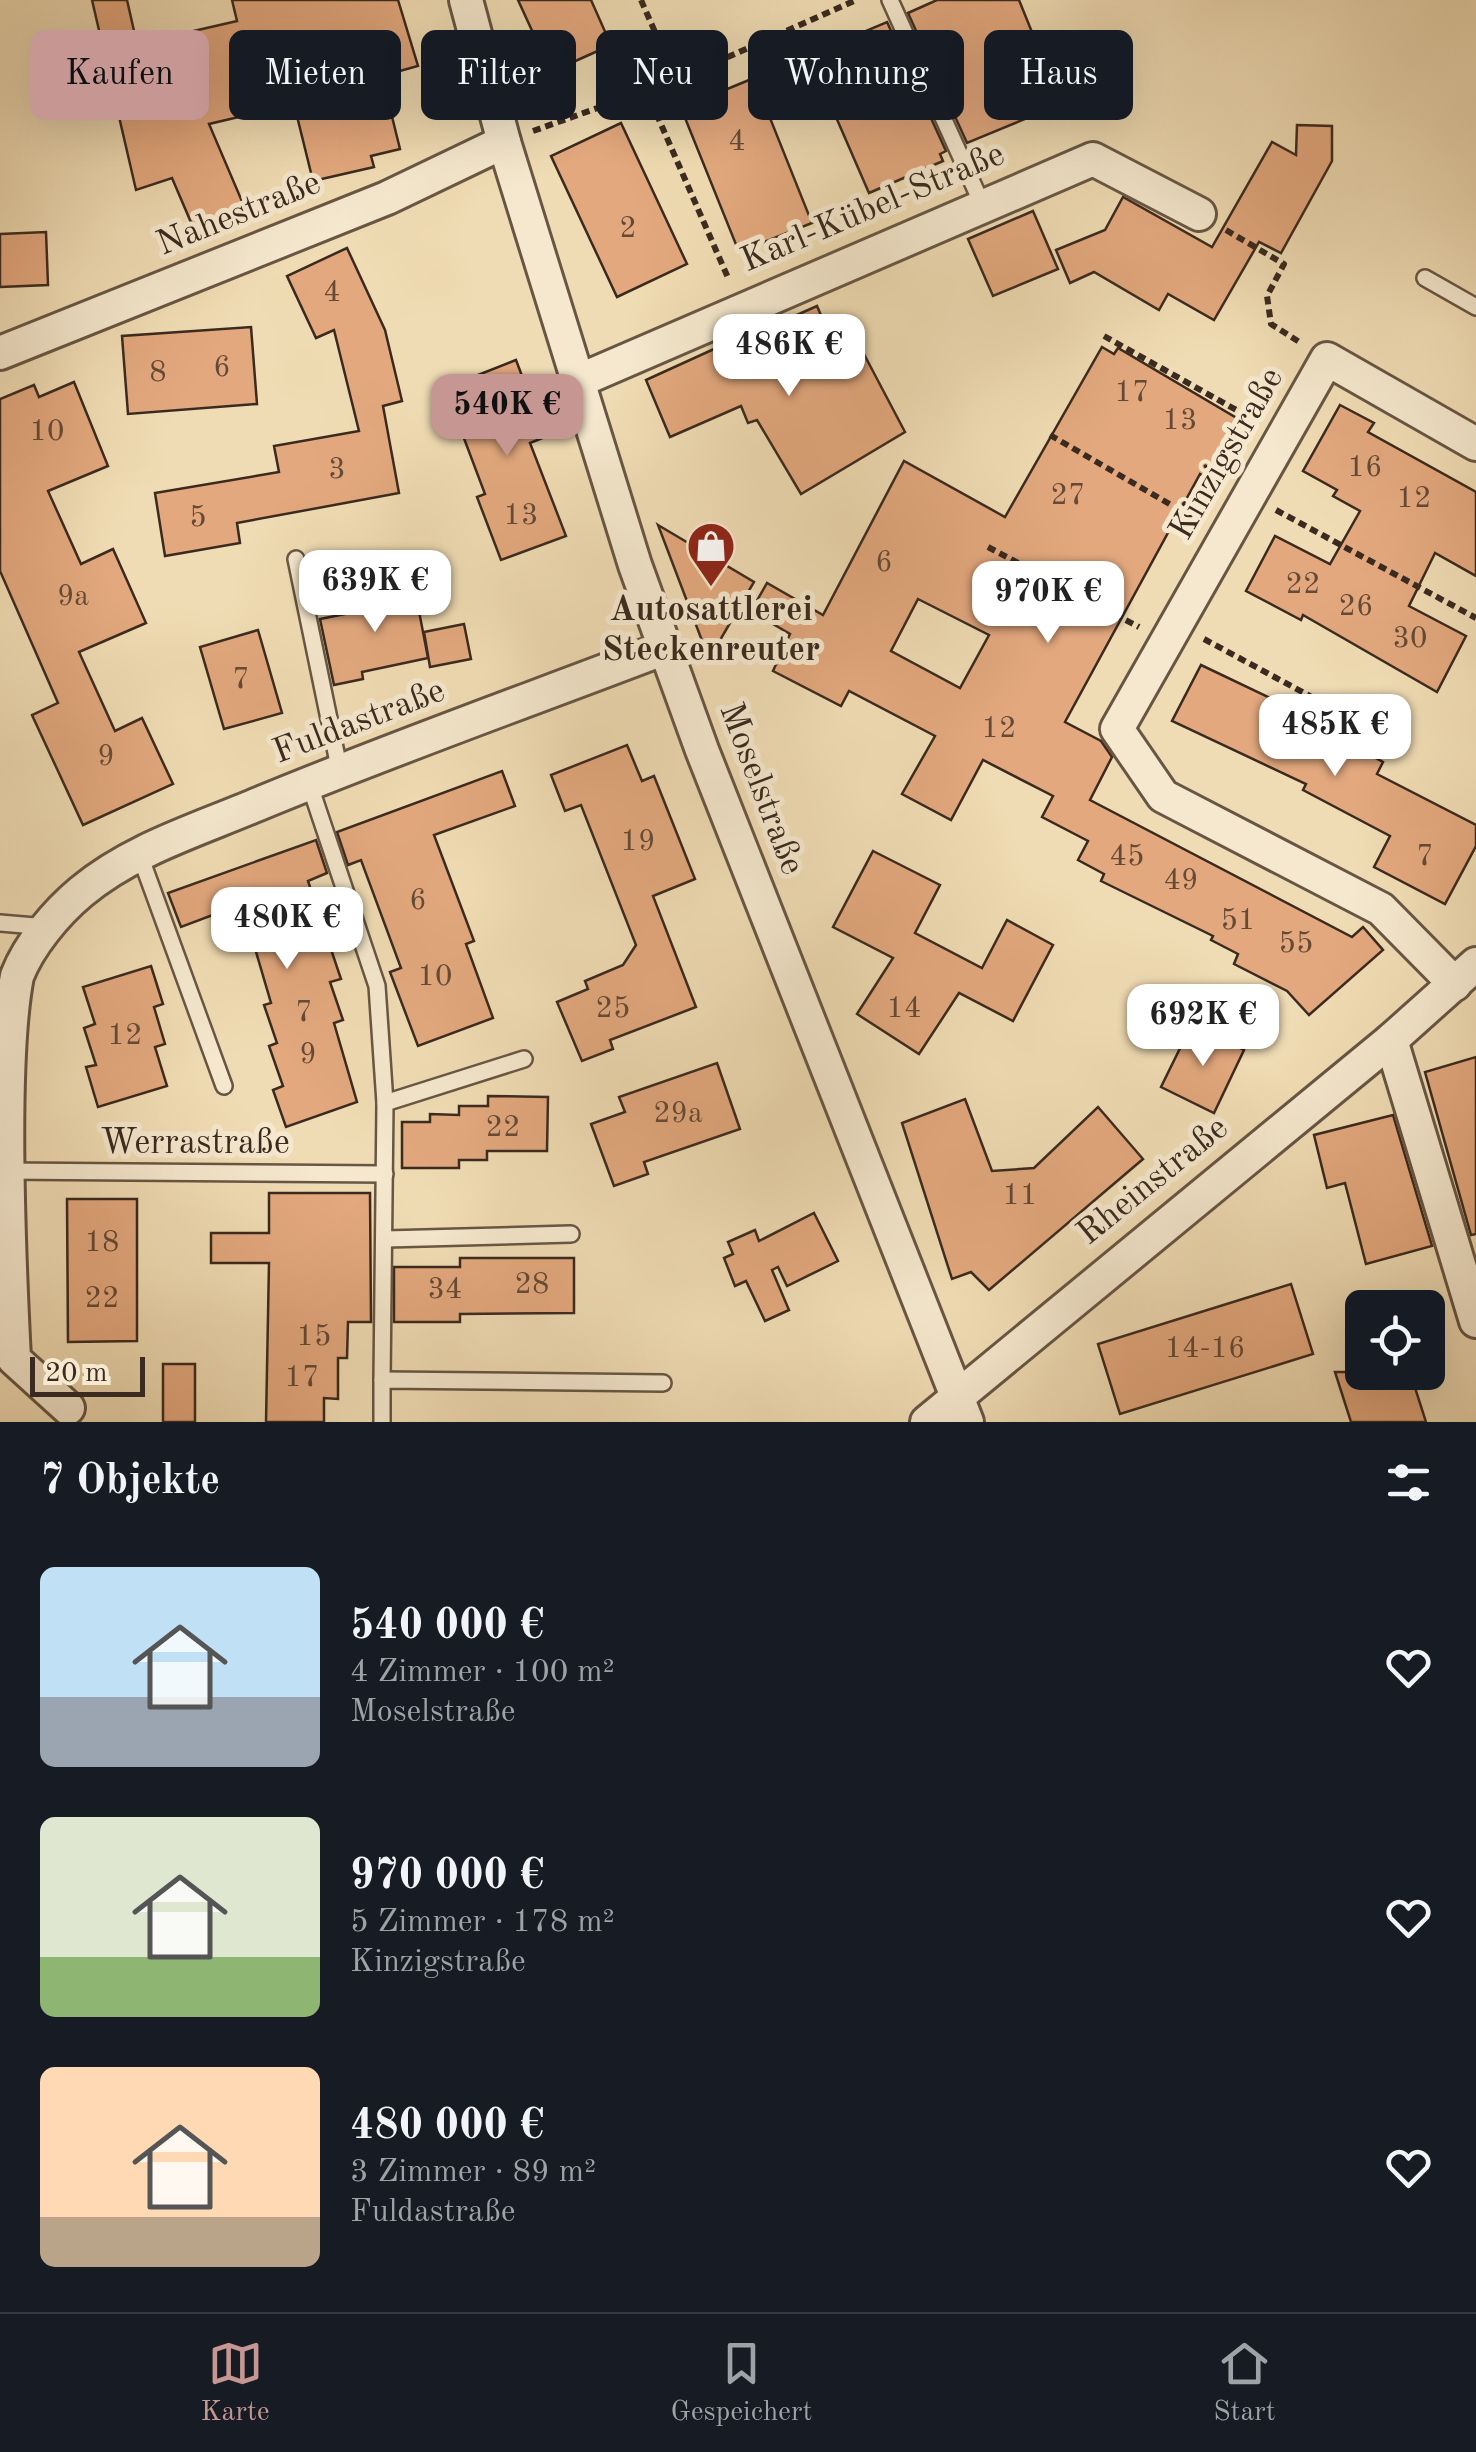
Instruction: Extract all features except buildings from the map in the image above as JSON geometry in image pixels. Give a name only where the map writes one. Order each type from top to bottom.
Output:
[{"type":"street","name":"Moselstraße","points":[[466,0],[474,30]]},
{"type":"street","name":"Moselstraße","points":[[498,120],[576,382],[665,648],[962,1409]]},
{"type":"street","name":"Nahestraße","points":[[0,353],[387,198],[504,142]]},
{"type":"street","name":"Karl-Kübel-Straße","points":[[576,382],[1093,159],[1199,214]]},
{"type":"street","name":"Kinzigstraße","points":[[1466,974],[1380,910],[1163,796],[1117,729],[1327,359],[1476,444]]},
{"type":"street","name":"Fuldastraße","points":[[76,1415],[14,1359],[4,1171],[3,1040],[17,975],[47,927],[81,892],[140,853],[665,648]]},
{"type":"street","name":"Rheinstraße","points":[[926,1422],[962,1409],[1466,974]]},
{"type":"street","points":[[1390,1040],[1476,1320]]},
{"type":"lane","points":[[890,0],[982,204]]},
{"type":"lane","points":[[1424,278],[1476,306]]},
{"type":"lane","points":[[296,559],[325,778],[376,986],[385,1103],[382,1422]]},
{"type":"lane","points":[[140,853],[224,1086]]},
{"type":"lane","points":[[0,924],[47,927]]},
{"type":"lane","points":[[385,1103],[524,1059]]},
{"type":"lane","name":"Werrastraße","points":[[4,1171],[385,1174]]},
{"type":"lane","points":[[386,1239],[571,1234]]},
{"type":"lane","points":[[382,1380],[663,1383]]},
{"type":"path","points":[[641,0],[654,30]]},
{"type":"path","points":[[728,57],[856,0]]},
{"type":"path","points":[[504,142],[596,108]]},
{"type":"path","points":[[659,120],[741,309]]},
{"type":"path","points":[[1199,214],[1284,264],[1268,296],[1271,324],[1327,359]]},
{"type":"path","points":[[1104,336],[1283,437]]},
{"type":"path","points":[[1050,436],[1226,537]]},
{"type":"path","points":[[1249,496],[1476,618]]},
{"type":"path","points":[[988,547],[1410,750]]},
{"type":"path","points":[[305,605],[395,576],[398,588]]},
{"type":"path","points":[[363,586],[366,602]]},
{"type":"place","name":"Autosattlerei Steckenreuter","points":[[711,588]]}]
